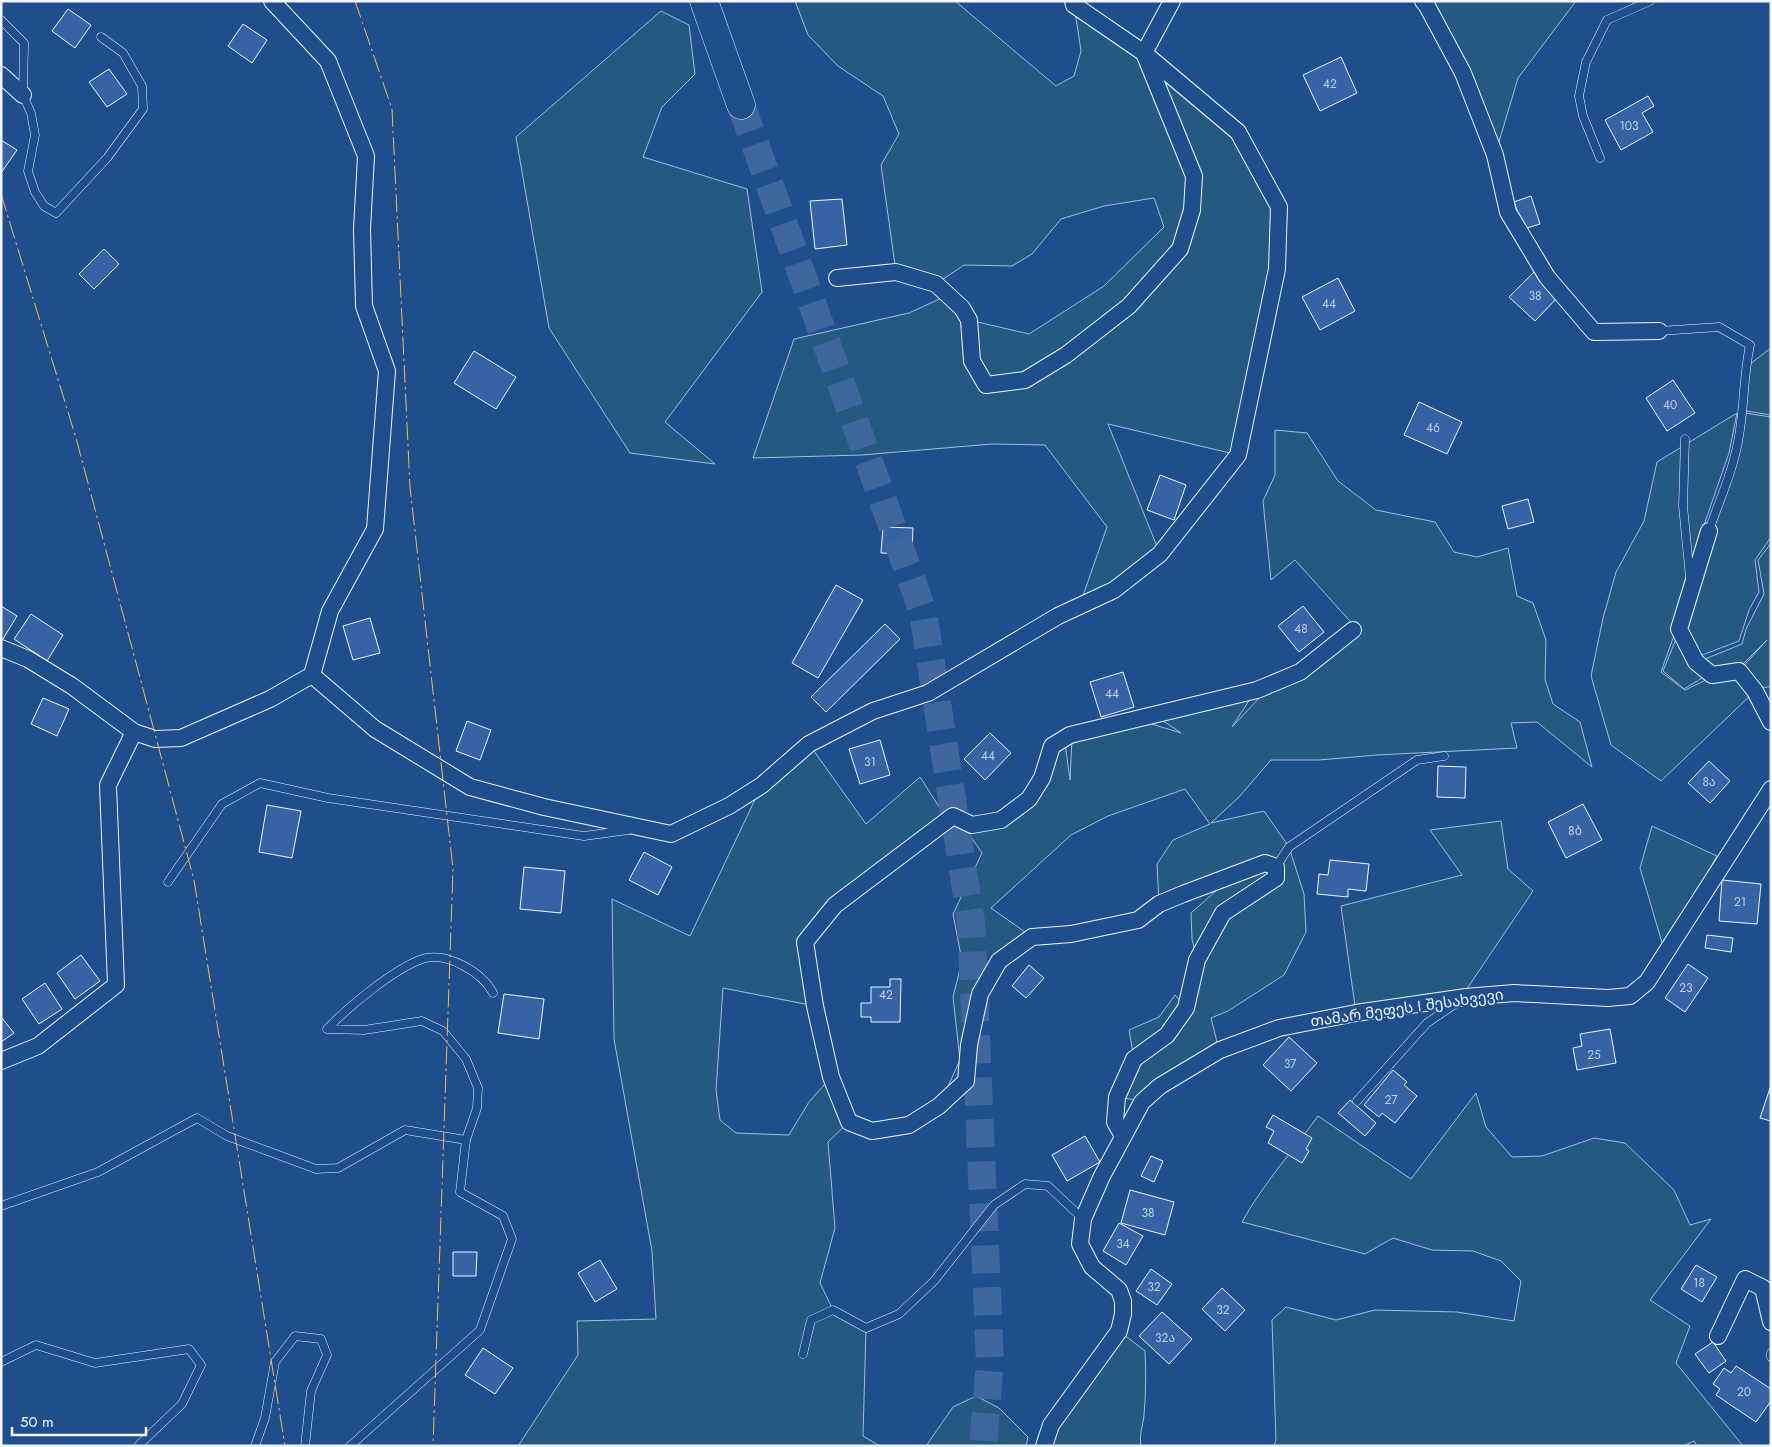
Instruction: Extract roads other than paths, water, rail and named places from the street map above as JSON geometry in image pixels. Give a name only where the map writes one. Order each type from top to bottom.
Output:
[{"type":"highway","points":[[704,1],[741,105]]},
{"type":"street","points":[[1,648],[28,659],[72,686],[134,732],[155,739],[181,738],[270,698],[312,675],[330,612],[375,529],[387,371],[364,306],[362,229],[366,156],[328,61],[272,1]]},
{"type":"street","points":[[312,675],[375,729],[470,787],[544,807],[671,834],[729,806],[762,785],[809,744],[873,711],[928,693],[1058,616],[1114,590],[1160,554],[1238,455],[1277,269],[1279,207],[1238,132],[1144,53],[1074,5],[1073,1]]},
{"type":"street","points":[[1144,53],[1172,1]]},
{"type":"street","points":[[1423,1],[1463,73],[1495,155],[1508,212],[1547,277],[1594,332],[1659,331]]},
{"type":"street","points":[[838,278],[896,272],[936,284],[962,308],[969,320],[972,362],[986,385],[1025,380],[1066,354],[1129,306],[1180,249],[1192,210],[1194,176],[1144,53]]},
{"type":"street","points":[[1,75],[23,95]]},
{"type":"street","points":[[1709,531],[1679,629],[1696,662],[1712,675],[1739,671],[1755,691],[1771,722]]},
{"type":"street","points":[[1123,1136],[1115,1122],[1117,1098],[1134,1059],[1167,1035],[1186,1008],[1197,960],[1224,913],[1276,878],[1276,867],[1266,863],[1228,876],[1159,904],[1138,920],[1070,934],[1032,937],[1000,961],[980,994],[969,1045],[966,1081],[939,1106],[909,1125],[872,1131],[849,1122],[831,1077],[815,1006],[805,942],[834,906],[953,816],[972,825],[1001,820],[1029,799],[1042,778],[1052,746],[1070,735],[1257,690],[1300,672],[1353,630]]},
{"type":"street","points":[[1,1061],[38,1046],[116,985],[108,785],[134,732]]},
{"type":"street","name":"თამარ მეფეს I შესახვევი","points":[[1044,1446],[1051,1425],[1066,1402],[1119,1331],[1123,1314],[1119,1290],[1092,1267],[1080,1244],[1083,1219],[1123,1136],[1142,1102],[1160,1086],[1220,1050],[1279,1028],[1356,1013],[1466,997],[1514,993],[1608,998],[1630,996],[1647,982],[1771,789]]},
{"type":"street","points":[[1718,1336],[1745,1279],[1763,1288],[1771,1322]]},
{"type":"lane","points":[[1600,158],[1583,116],[1579,96],[1586,62],[1607,20],[1650,1]]},
{"type":"lane","points":[[1,20],[24,43],[23,95],[31,113],[35,135],[28,171],[35,192],[44,206],[56,213],[107,158],[143,109],[142,86],[123,53],[101,37]]},
{"type":"lane","points":[[1659,331],[1720,327],[1750,345],[1746,364],[1743,412],[1735,455],[1709,531]]},
{"type":"lane","points":[[1685,439],[1683,506],[1691,588]]},
{"type":"lane","points":[[1276,867],[1288,847],[1418,760],[1444,756]]},
{"type":"lane","points":[[168,882],[222,804],[260,783],[328,798],[584,836],[642,828]]},
{"type":"lane","points":[[350,1446],[480,1330],[512,1239],[503,1216],[460,1192],[466,1140],[477,1108],[478,1088],[466,1059],[443,1031],[422,1021],[364,1030],[327,1029],[342,1013],[393,976],[424,958],[456,960],[487,982],[492,994]]},
{"type":"lane","points":[[1358,1101],[1427,1022],[1466,997]]},
{"type":"lane","points":[[1,1206],[98,1172],[197,1118],[227,1136],[316,1168],[338,1168],[405,1130],[466,1140]]},
{"type":"lane","points":[[803,1354],[811,1320],[832,1310],[866,1328],[899,1314],[934,1281],[994,1205],[1025,1184],[1048,1186],[1083,1219]]},
{"type":"lane","points":[[255,1446],[265,1418],[275,1362],[295,1336],[321,1339],[327,1355],[312,1391],[305,1446]]},
{"type":"lane","points":[[1,1362],[36,1346],[95,1363],[189,1349],[201,1365],[182,1404],[138,1446]]},
{"type":"tunnel","points":[[741,105],[923,612],[971,922],[990,1361],[983,1446]]}]
